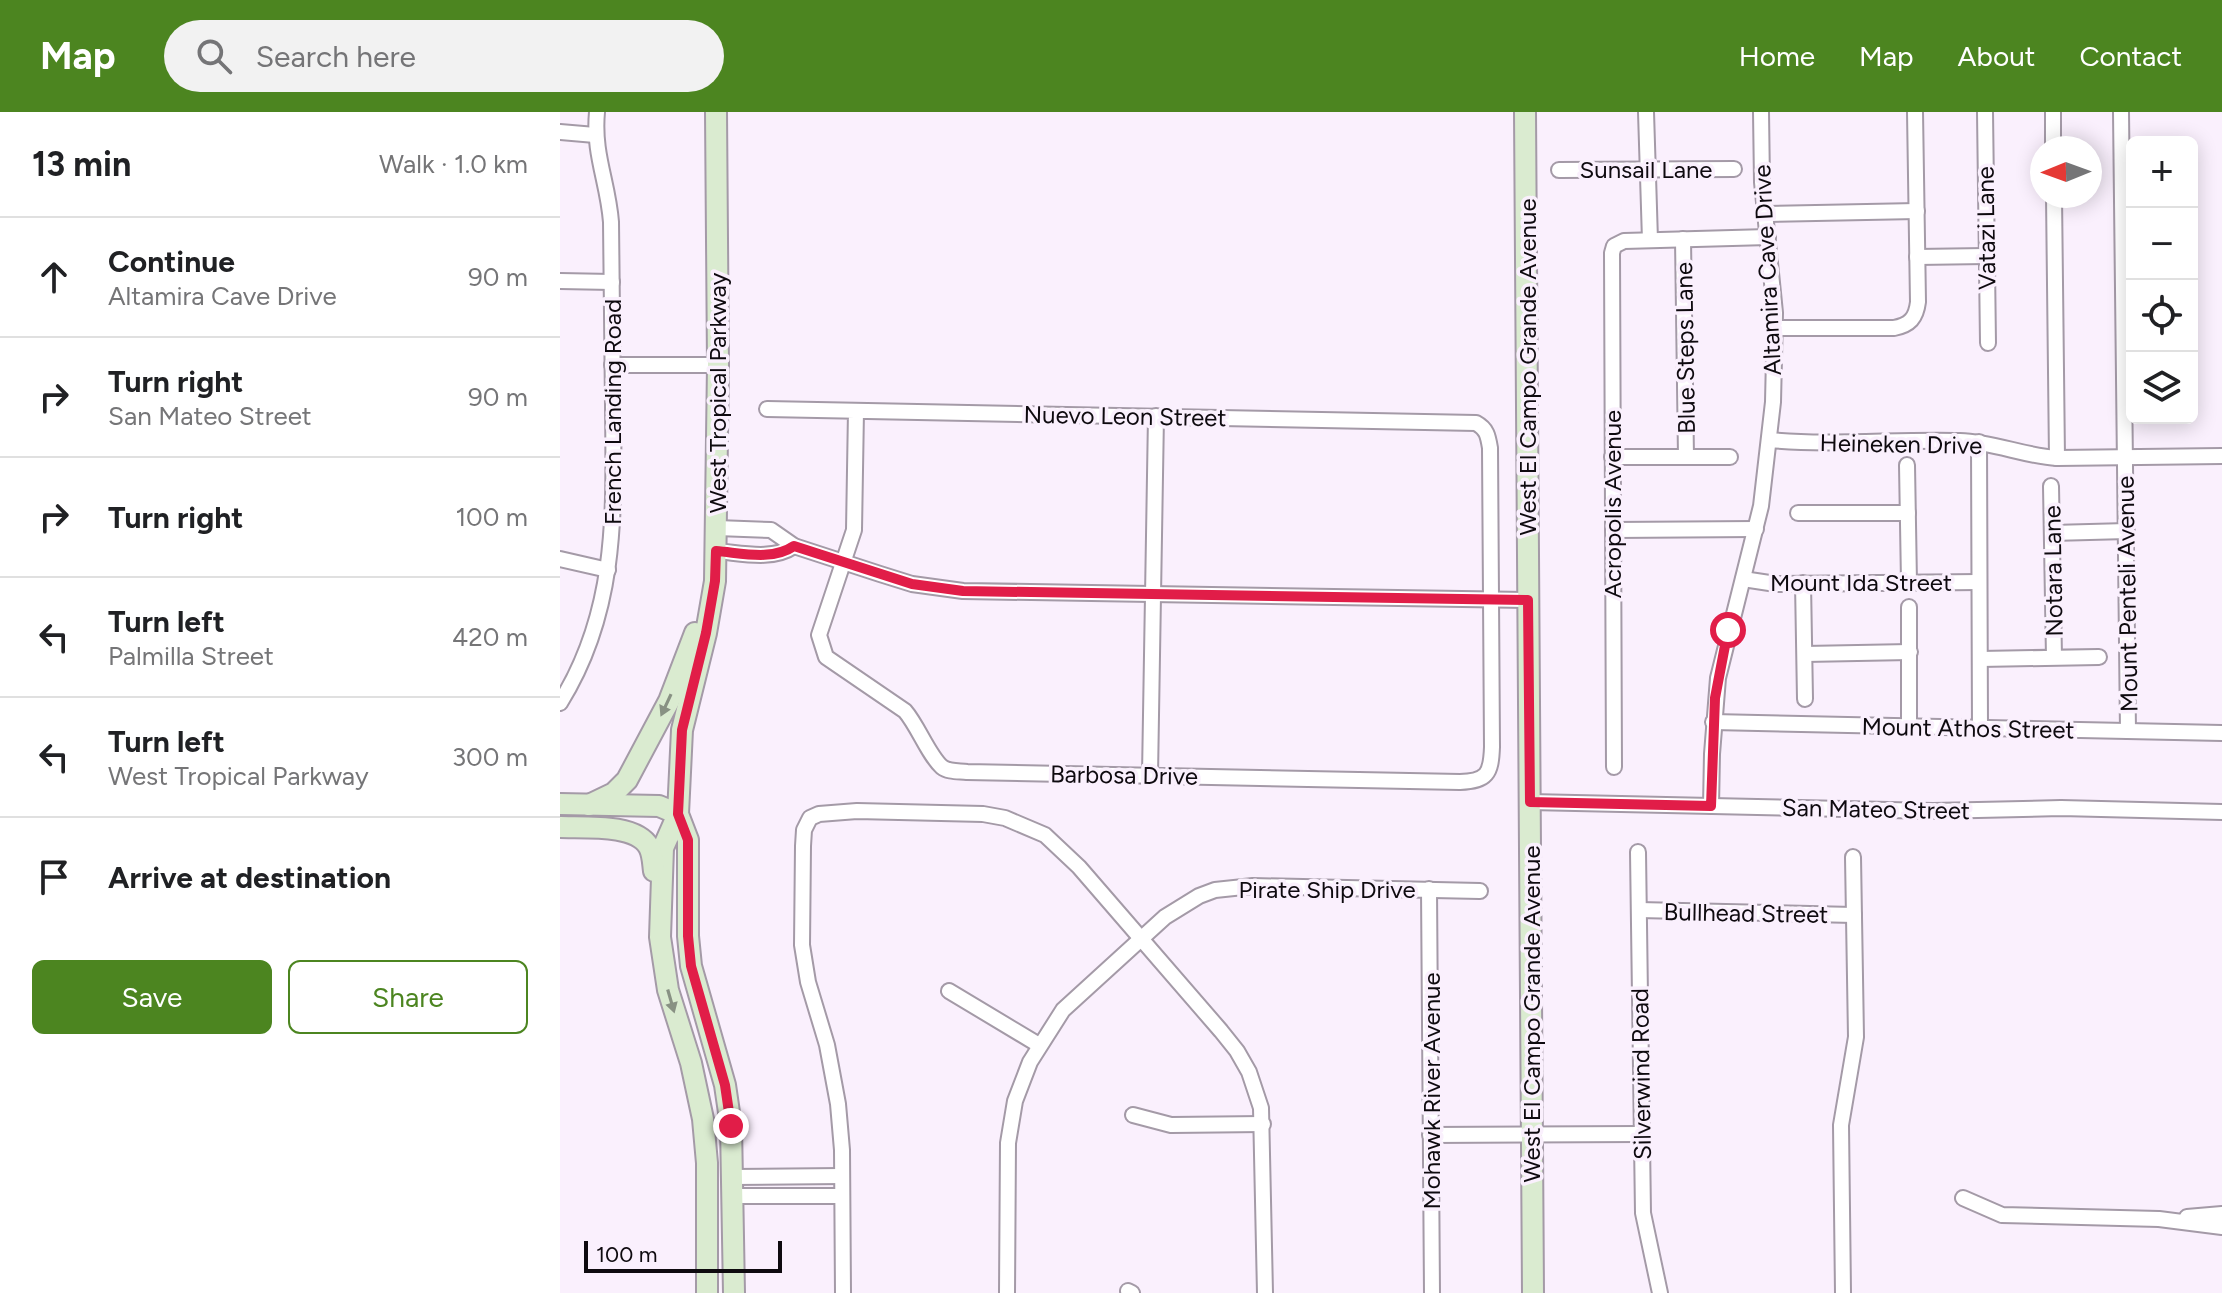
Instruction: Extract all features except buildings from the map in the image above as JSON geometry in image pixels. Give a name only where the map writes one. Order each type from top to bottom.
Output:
[{"type":"main road","name":"West Tropical Parkway","points":[[707,1293],[707,1187],[703,1119],[697,1086],[668,990],[660,937],[663,848],[678,814],[682,730],[706,633],[715,581],[718,365],[716,112]]},
{"type":"main road","name":"West El Campo Grande Avenue","points":[[1525,112],[1533,1293]]},
{"type":"main road","points":[[589,805],[620,788],[642,752],[669,701],[715,581]]},
{"type":"main road","points":[[560,804],[659,806],[678,814]]},
{"type":"main road","name":"West Tropical Parkway","points":[[678,814],[688,840],[691,966],[725,1085],[731,1126],[734,1293]]},
{"type":"main road","points":[[560,816],[649,817],[678,814]]},
{"type":"main road","points":[[560,827],[626,831],[649,846],[660,937]]},
{"type":"street","name":"French Landing Road","points":[[560,703],[579,671],[600,613],[613,524],[609,197],[598,160],[595,135],[597,112]]},
{"type":"street","points":[[1646,112],[1650,240],[1768,237]]},
{"type":"street","name":"Altamira Cave Drive","points":[[1711,806],[1713,722],[1723,652],[1756,529],[1770,440],[1775,328],[1761,159],[1761,112]]},
{"type":"street","points":[[1775,328],[1894,328],[1909,324],[1914,318],[1918,302],[1915,112]]},
{"type":"street","name":"Vatazi Lane","points":[[1985,112],[1988,343]]},
{"type":"street","points":[[2053,112],[2053,136]]},
{"type":"street","name":"Mount Penteli Avenue","points":[[2121,112],[2128,731]]},
{"type":"street","points":[[560,132],[595,135]]},
{"type":"street","name":"Sunsail Lane","points":[[1559,170],[1734,169]]},
{"type":"street","points":[[2054,208],[2057,458]]},
{"type":"street","points":[[1766,214],[1917,211]]},
{"type":"street","name":"Blue Steps Lane","points":[[1683,239],[1686,457]]},
{"type":"street","name":"Acropolis Avenue","points":[[1614,767],[1611,267],[1612,253],[1618,243],[1650,240]]},
{"type":"street","points":[[1917,257],[1986,256]]},
{"type":"street","points":[[560,281],[612,282]]},
{"type":"street","points":[[612,365],[718,365]]},
{"type":"street","name":"Nuevo Leon Street","points":[[767,409],[1467,421],[1483,427],[1490,448],[1490,600]]},
{"type":"street","points":[[844,560],[854,530],[856,411]]},
{"type":"street","points":[[1150,775],[1156,416]]},
{"type":"street","name":"Heineken Drive","points":[[1770,440],[1979,442],[2037,457],[2057,458],[2222,456]]},
{"type":"street","points":[[1979,442],[1980,728]]},
{"type":"street","points":[[1612,457],[1730,457]]},
{"type":"street","points":[[1907,465],[1909,582]]},
{"type":"street","name":"Notara Lane","points":[[2051,486],[2054,657]]},
{"type":"street","points":[[1798,513],[1908,513]]},
{"type":"street","points":[[717,528],[777,532],[794,546],[912,584],[937,588],[1528,600]]},
{"type":"street","points":[[1613,530],[1756,529]]},
{"type":"street","points":[[760,554],[762,530]]},
{"type":"street","points":[[2052,533],[2127,531]]},
{"type":"street","points":[[716,551],[778,554],[794,546]]},
{"type":"street","points":[[560,559],[608,570]]},
{"type":"street","name":"Barbosa Drive","points":[[844,560],[819,635],[826,657],[905,711],[942,766],[951,771],[1475,781],[1484,777],[1489,770],[1492,747],[1490,600]]},
{"type":"street","name":"Mount Ida Street","points":[[1743,579],[1776,584],[1979,582]]},
{"type":"street","points":[[1803,583],[1805,699]]},
{"type":"street","points":[[1909,607],[1909,727]]},
{"type":"street","points":[[1805,654],[1910,652]]},
{"type":"street","points":[[1980,659],[2099,657]]},
{"type":"street","name":"Mount Athos Street","points":[[1713,722],[2222,733]]},
{"type":"street","name":"San Mateo Street","points":[[1530,802],[1933,811],[2061,808],[2222,812]]},
{"type":"street","points":[[843,1293],[840,1126],[833,1074],[808,982],[802,945],[803,846],[804,830],[810,818],[819,814],[857,811],[952,812],[1005,818],[1045,835],[1062,849],[1237,1051],[1258,1093],[1263,1124],[1265,1293]]},
{"type":"street","name":"Silverwind Road","points":[[1638,852],[1643,1213],[1660,1293]]},
{"type":"street","points":[[1843,1293],[1841,1125],[1856,1037],[1853,857]]},
{"type":"street","name":"Pirate Ship Drive","points":[[1007,1293],[1008,1143],[1018,1091],[1039,1045],[1063,1010],[1181,905],[1215,890],[1253,886],[1480,891]]},
{"type":"street","name":"Mohawk River Avenue","points":[[1429,889],[1432,1293]]},
{"type":"street","name":"Bullhead Street","points":[[1639,910],[1854,915]]},
{"type":"street","points":[[949,991],[1039,1045]]},
{"type":"street","points":[[1133,1115],[1171,1125],[1263,1124]]},
{"type":"street","points":[[1430,1135],[1641,1134]]},
{"type":"street","points":[[798,1176],[798,1196]]},
{"type":"street","points":[[707,1187],[798,1176],[842,1176]]},
{"type":"street","points":[[733,1186],[798,1196],[842,1196]]},
{"type":"street","points":[[1963,1198],[2002,1215],[2159,1219],[2222,1227]]},
{"type":"street","points":[[2159,1219],[2222,1214]]},
{"type":"route","points":[[731,1126],[725,1085],[691,966],[688,840],[678,814],[682,730],[706,633],[715,581],[716,551],[770,555],[786,552],[794,546],[912,584],[963,591],[1528,600],[1530,802],[1711,806],[1715,698],[1728,630]]}]
